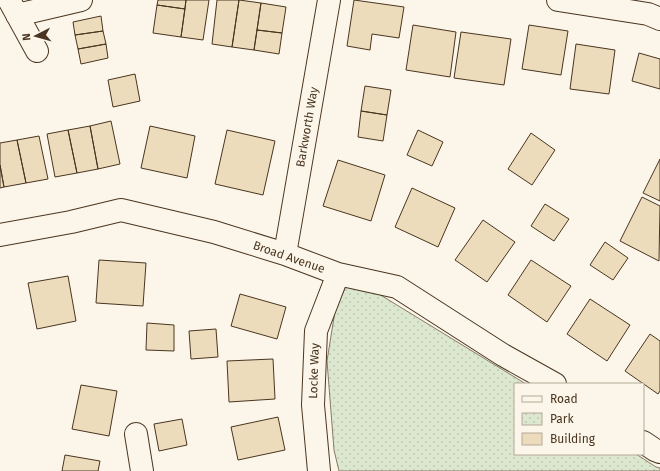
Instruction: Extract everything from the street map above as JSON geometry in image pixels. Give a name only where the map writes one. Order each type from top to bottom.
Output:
[{"type":"street","points":[[38,51],[13,7],[81,0]]},
{"type":"street","name":"Barkworth Way","points":[[285,254],[329,0]]},
{"type":"street","points":[[558,0],[648,14],[660,19]]},
{"type":"street","name":"Broad Avenue","points":[[0,235],[71,222],[121,210],[214,232],[285,254],[338,274],[397,288],[503,355],[553,383]]},
{"type":"street","name":"Locke Way","points":[[319,471],[313,405],[316,331],[338,274]]},
{"type":"street","points":[[136,434],[142,471]]},
{"type":"street","points":[[644,443],[660,452]]},
{"type":"green space","points":[[346,286],[374,291],[524,383],[514,383],[514,455],[638,455],[660,468],[660,471],[339,471],[334,450],[327,361],[335,311]]},
{"type":"building","points":[[158,0],[186,0],[185,9],[157,5]]},
{"type":"building","points":[[186,0],[209,0],[203,40],[181,37]]},
{"type":"building","points":[[217,0],[239,0],[232,47],[212,44]]},
{"type":"building","points":[[239,0],[261,3],[254,50],[232,47]]},
{"type":"building","points":[[354,0],[404,7],[399,38],[372,34],[370,50],[347,46]]},
{"type":"building","points":[[261,3],[286,7],[282,33],[257,30]]},
{"type":"building","points":[[157,5],[185,9],[181,37],[153,33]]},
{"type":"building","points":[[101,16],[103,31],[75,35],[73,22]]},
{"type":"building","points":[[413,25],[456,32],[450,77],[406,70]]},
{"type":"building","points":[[529,25],[568,31],[561,75],[522,69]]},
{"type":"building","points":[[257,30],[282,33],[279,54],[254,50]]},
{"type":"building","points":[[103,31],[106,44],[78,49],[75,35]]},
{"type":"building","points":[[461,32],[511,39],[504,85],[454,78]]},
{"type":"building","points":[[106,44],[108,58],[81,64],[78,49]]},
{"type":"building","points":[[576,44],[615,50],[609,94],[570,89]]},
{"type":"building","points":[[639,53],[660,59],[660,89],[632,81]]},
{"type":"building","points":[[135,74],[140,101],[113,107],[108,80]]},
{"type":"building","points":[[365,86],[391,90],[387,115],[361,111]]},
{"type":"building","points":[[361,111],[387,115],[383,141],[358,137]]},
{"type":"building","points":[[111,121],[120,164],[98,169],[90,126]]},
{"type":"building","points":[[90,126],[98,169],[77,173],[68,130]]},
{"type":"building","points":[[150,126],[195,136],[187,178],[141,168]]},
{"type":"building","points":[[68,130],[77,173],[55,177],[47,134]]},
{"type":"building","points":[[227,130],[275,141],[263,195],[215,184]]},
{"type":"building","points":[[418,130],[443,142],[432,166],[407,155]]},
{"type":"building","points":[[531,133],[555,150],[532,185],[508,169]]},
{"type":"building","points":[[39,136],[48,179],[26,183],[17,140]]},
{"type":"building","points":[[17,140],[26,183],[4,187],[0,165],[0,143]]},
{"type":"building","points":[[660,159],[660,201],[643,193]]},
{"type":"building","points":[[338,160],[385,175],[371,221],[323,206]]},
{"type":"building","points":[[0,165],[4,187],[0,188]]},
{"type":"building","points":[[412,188],[455,208],[438,247],[395,227]]},
{"type":"building","points":[[642,197],[660,206],[659,261],[620,241]]},
{"type":"building","points":[[545,204],[569,219],[554,241],[531,226]]},
{"type":"building","points":[[483,220],[515,242],[487,282],[455,260]]},
{"type":"building","points":[[605,242],[628,258],[613,280],[590,265]]},
{"type":"building","points":[[99,260],[146,263],[143,306],[96,303]]},
{"type":"building","points":[[531,260],[571,286],[547,322],[508,295]]},
{"type":"building","points":[[68,276],[76,321],[37,329],[28,283]]},
{"type":"building","points":[[240,294],[286,307],[277,339],[231,326]]},
{"type":"building","points":[[590,299],[630,325],[607,361],[567,334]]},
{"type":"building","points":[[147,323],[174,325],[174,351],[146,350]]},
{"type":"building","points":[[216,329],[218,357],[191,359],[189,331]]},
{"type":"building","points":[[650,334],[660,341],[660,391],[658,394],[625,371]]},
{"type":"building","points":[[273,359],[275,399],[229,402],[227,361]]},
{"type":"building","points":[[81,385],[117,391],[109,436],[72,429]]},
{"type":"building","points":[[278,417],[285,450],[238,460],[231,427]]},
{"type":"building","points":[[182,419],[187,445],[159,451],[154,424]]},
{"type":"building","points":[[65,455],[100,461],[98,471],[62,471]]}]
